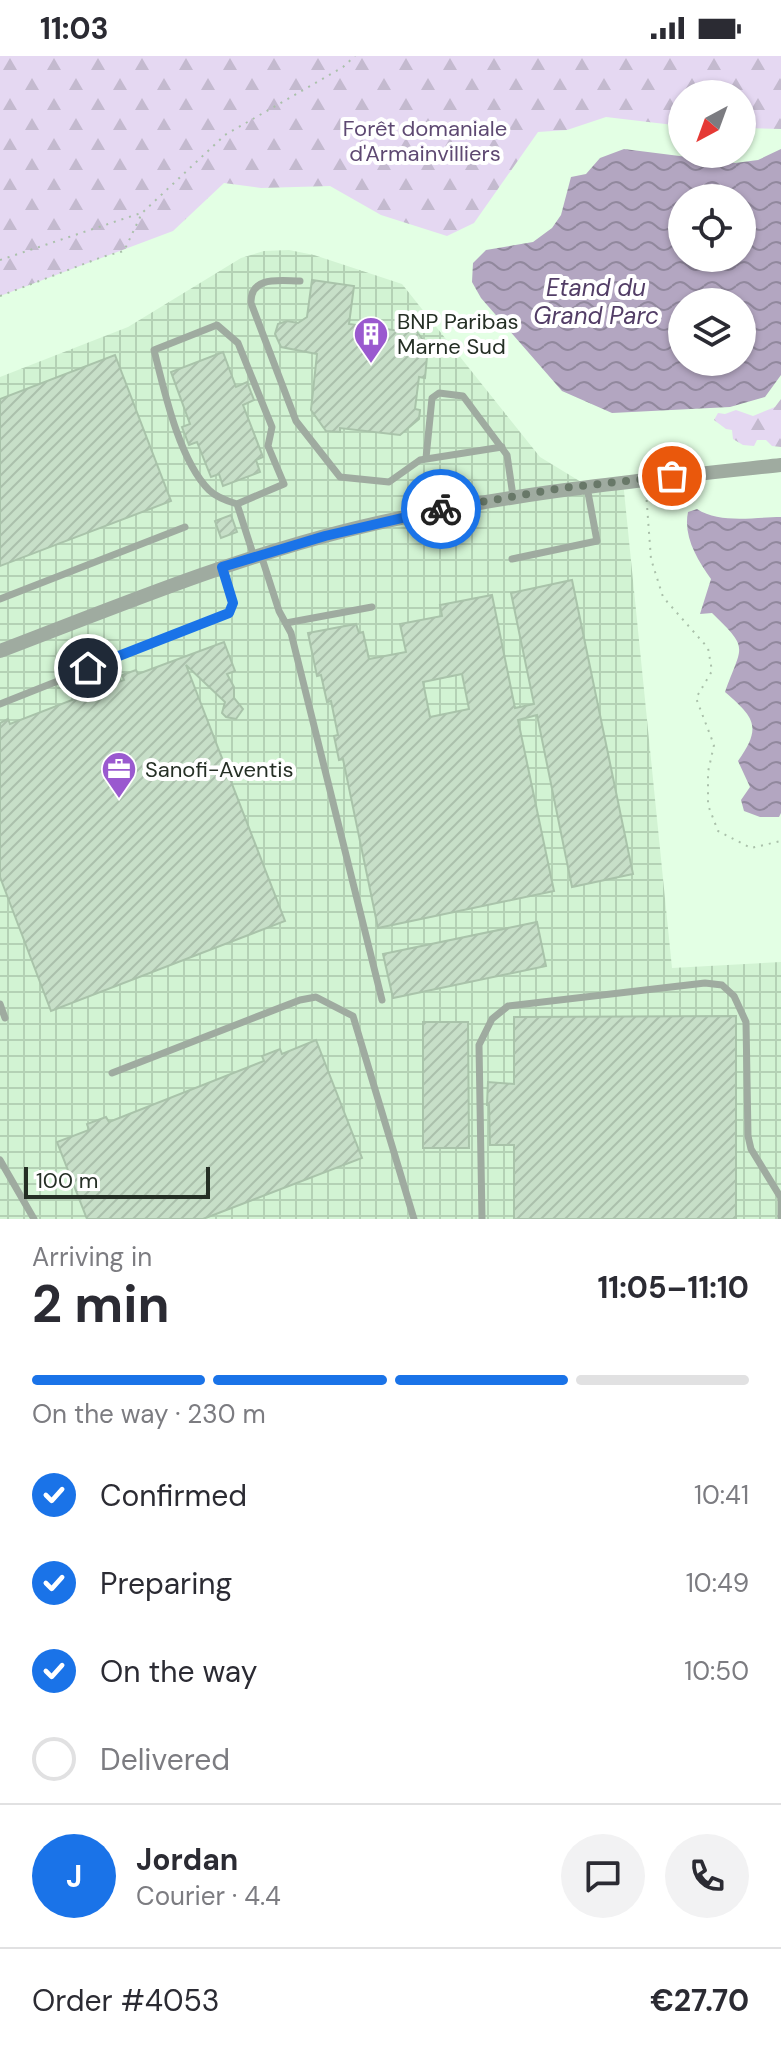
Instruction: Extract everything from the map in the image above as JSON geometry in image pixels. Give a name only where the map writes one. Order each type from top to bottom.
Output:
[{"type":"street","points":[[0,651],[222,567],[385,521],[586,485],[781,465]]},
{"type":"lane","points":[[300,281],[265,281],[254,289],[251,296],[296,421],[338,475],[344,479],[389,482],[426,458],[502,447]]},
{"type":"lane","points":[[237,504],[284,484],[268,446],[272,427],[238,343],[217,325],[154,350],[169,407],[193,468],[209,490],[237,504],[279,611],[291,633],[382,1000]]},
{"type":"lane","points":[[426,458],[432,398],[439,393],[463,396],[502,447],[511,468],[513,496]]},
{"type":"lane","points":[[512,559],[597,541],[586,485]]},
{"type":"lane","points":[[0,599],[185,527]]},
{"type":"lane","points":[[0,704],[229,613],[233,603],[222,567]]},
{"type":"lane","points":[[286,623],[372,607]]},
{"type":"lane","points":[[482,1219],[479,1045],[492,1019],[508,1006],[705,983],[722,985],[734,996],[746,1022],[748,1136],[751,1149],[781,1198],[781,1219]]},
{"type":"lane","points":[[112,1073],[300,1000],[316,997],[353,1016],[414,1219]]},
{"type":"lane","points":[[0,1004],[5,1018]]},
{"type":"lane","points":[[0,1160],[34,1219]]},
{"type":"path","points":[[0,296],[124,251],[142,213],[225,135],[343,67],[355,56]]},
{"type":"path","points":[[0,260],[142,213]]},
{"type":"path","points":[[645,479],[651,559],[663,597],[708,648],[712,671],[696,698],[714,745],[708,772],[708,805],[718,831],[751,848],[781,841]]},
{"type":"shaded area","points":[[289,250],[314,255],[402,284],[540,457],[586,485],[623,481],[672,968],[781,962],[781,1219],[0,1219],[0,377],[128,327],[241,258],[264,251]]},
{"type":"green space","name":"Forêt domaniale d'Armainvilliers","points":[[0,56],[781,56],[781,129],[756,128],[756,80],[668,80],[668,124],[606,117],[567,130],[538,132],[474,223],[447,236],[381,215],[330,186],[261,188],[224,183],[173,231],[0,296]]},
{"type":"green space","points":[[781,399],[781,447],[772,446],[766,440],[757,440],[754,446],[743,445],[733,439],[732,430],[714,420],[718,413],[736,410],[753,416],[775,407]]},
{"type":"water","name":"Etand du Grand Parc","points":[[624,149],[668,155],[668,168],[756,168],[756,160],[781,149],[781,375],[765,397],[730,407],[612,413],[562,391],[481,298],[472,282],[473,263],[486,250],[533,242],[552,228],[561,215],[571,177],[586,174],[600,158]]},
{"type":"water","points":[[697,509],[716,517],[781,517],[779,817],[760,817],[744,811],[741,800],[750,787],[738,761],[750,740],[752,724],[749,716],[725,692],[738,656],[737,642],[712,613],[700,614],[711,579],[689,538],[688,512]]},
{"type":"building","name":"BNP Paribas Marne Sud","points":[[312,280],[354,286],[349,324],[400,331],[401,326],[413,327],[428,346],[425,378],[419,377],[415,409],[420,410],[419,419],[400,435],[340,428],[340,432],[326,431],[311,410],[317,354],[281,347],[275,334],[278,324],[287,321],[298,323],[307,317]]},
{"type":"building","points":[[223,352],[236,387],[247,382],[254,400],[243,405],[263,457],[256,460],[260,472],[223,486],[219,474],[211,477],[197,442],[189,445],[182,427],[190,424],[171,372]]},
{"type":"building","points":[[115,355],[171,501],[0,566],[0,399]]},
{"type":"building","points":[[231,515],[237,532],[221,538],[215,521]]},
{"type":"building","points":[[572,580],[633,874],[572,887],[537,715],[518,720],[554,891],[378,928],[343,759],[339,760],[334,736],[338,735],[331,701],[327,702],[321,675],[317,676],[308,633],[356,624],[359,633],[363,632],[369,659],[406,652],[400,624],[442,616],[440,605],[492,595],[515,708],[534,704],[511,593]],"holes":[[[462,674],[469,709],[430,717],[423,682]]]},
{"type":"building","name":"Sanofi-Aventis","points":[[224,642],[235,671],[227,674],[234,687],[234,698],[243,709],[236,719],[222,713],[225,702],[186,665],[285,921],[51,1011],[0,877],[0,723],[8,719],[10,724],[124,680],[122,675],[136,670],[138,674]]},
{"type":"building","points":[[537,922],[546,966],[393,998],[383,954]]},
{"type":"building","points":[[736,1016],[736,1219],[514,1219],[514,1145],[490,1145],[487,1105],[488,1082],[514,1084],[514,1017]]},
{"type":"building","points":[[423,1022],[468,1022],[469,1148],[423,1148]]},
{"type":"building","points":[[316,1040],[362,1158],[203,1219],[87,1219],[57,1142],[89,1130],[87,1124],[106,1117],[109,1122],[264,1061],[262,1056],[280,1049],[282,1054]]},
{"type":"way so far","points":[[441,509],[562,488],[672,476]]},
{"type":"place","name":"BNP Paribas Marne Sud","points":[[371,365]]},
{"type":"place","name":"Sanofi-Aventis","points":[[119,800]]},
{"type":"route","points":[[88,668],[229,613],[233,603],[222,567],[325,536],[441,509]]}]
